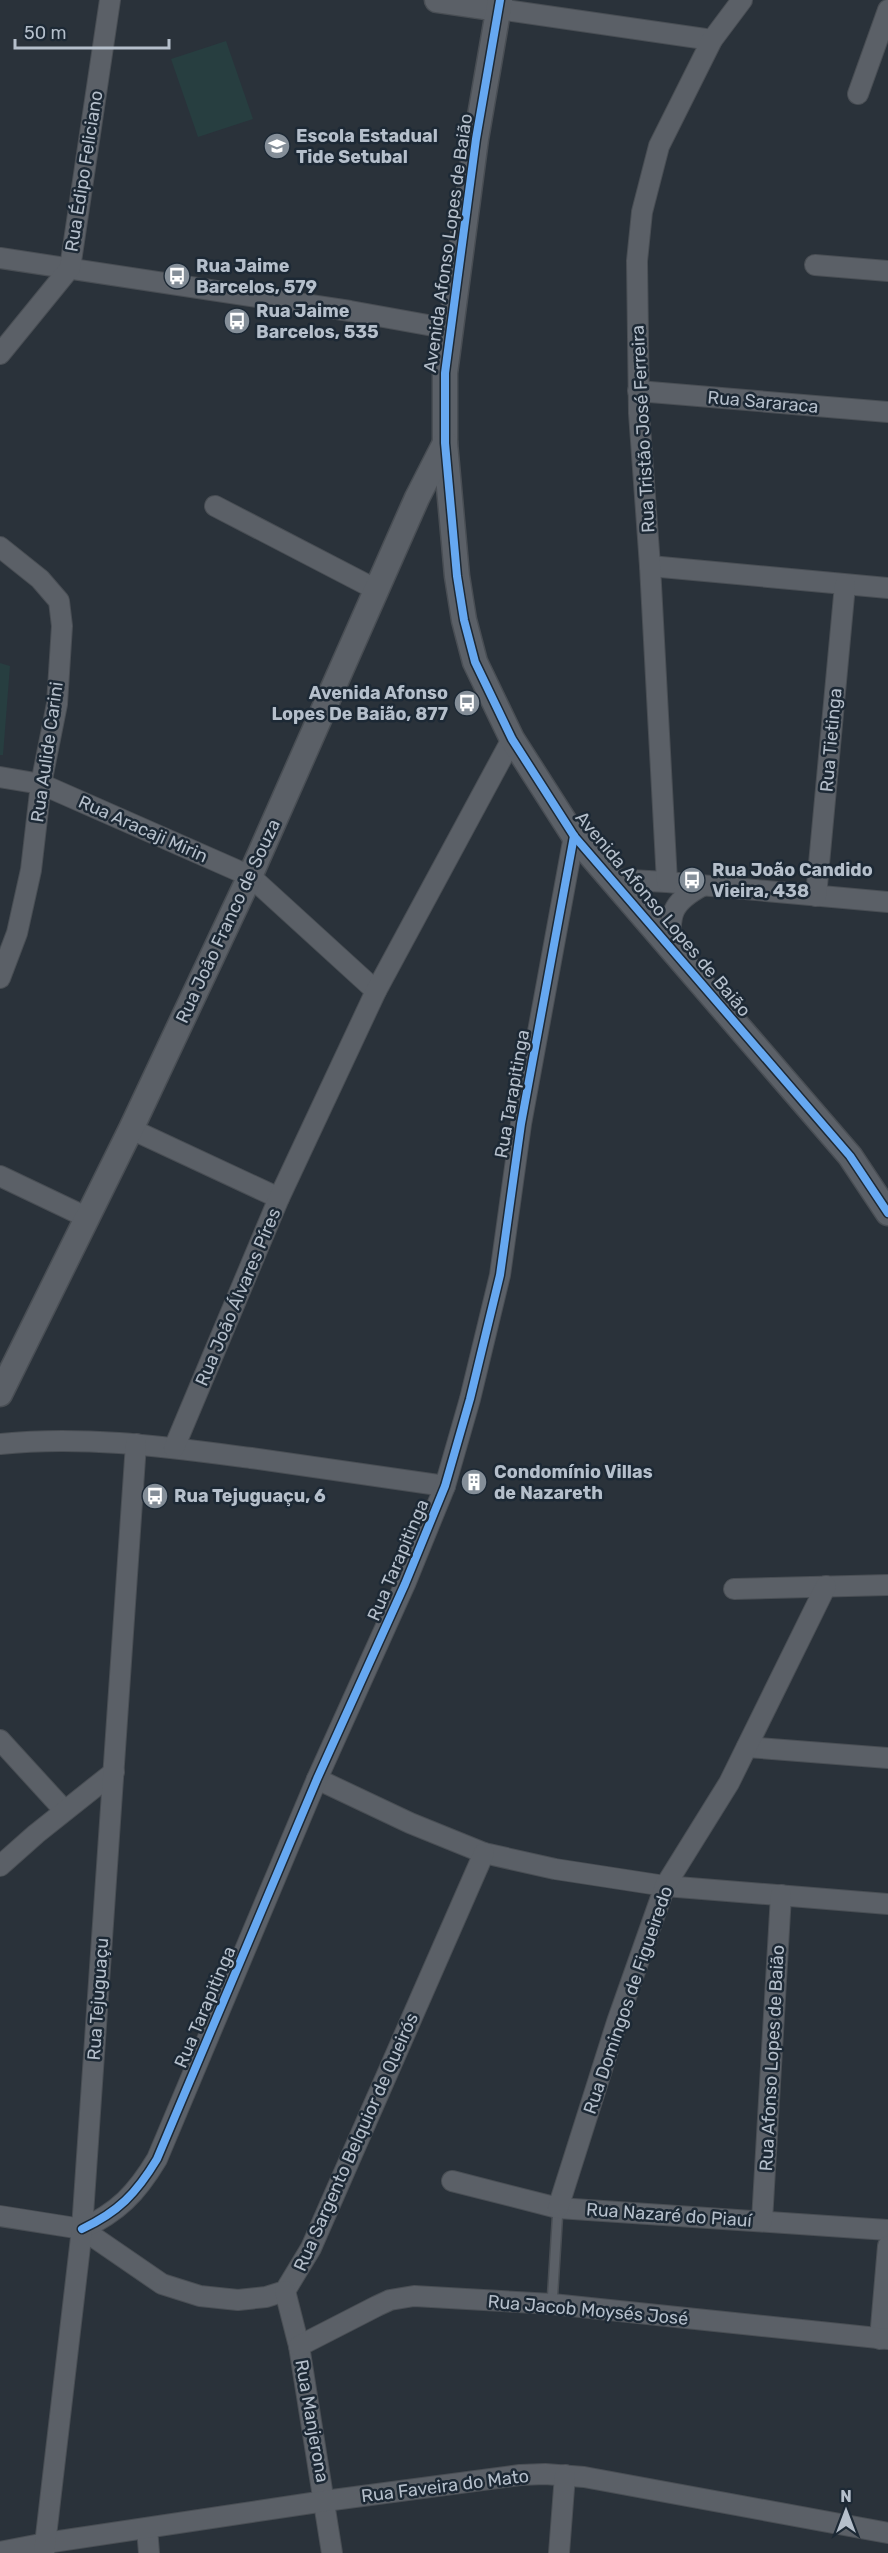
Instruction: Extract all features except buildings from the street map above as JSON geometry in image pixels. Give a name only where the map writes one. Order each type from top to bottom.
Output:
[{"type":"street","name":"Rua Édipo Feliciano","points":[[0,354],[70,268],[110,0]]},
{"type":"street","points":[[437,0],[499,4],[712,40]]},
{"type":"street","name":"Rua Tristão José Ferreira","points":[[667,882],[651,566],[639,391],[637,261],[642,213],[659,146],[712,40],[742,0]]},
{"type":"street","name":"Avenida Afonso Lopes de Baião","points":[[499,4],[476,139],[445,373],[446,443],[457,576],[464,620],[475,662],[512,739],[574,836],[850,1156],[888,1213]]},
{"type":"street","points":[[858,94],[884,36],[888,10]]},
{"type":"street","points":[[0,258],[350,311],[450,329]]},
{"type":"street","points":[[815,265],[888,271]]},
{"type":"street","name":"Rua Sararaca","points":[[639,391],[888,412]]},
{"type":"street","name":"Rua João Franco de Souza","points":[[0,1394],[131,1129],[250,876],[417,498],[446,443]]},
{"type":"street","points":[[417,498],[435,495],[450,498]]},
{"type":"street","points":[[215,506],[376,590]]},
{"type":"street","name":"Rua Aulide Carini","points":[[0,547],[40,579],[59,601],[62,626],[57,704],[41,784],[31,870],[17,933],[0,978]]},
{"type":"street","points":[[651,566],[888,588]]},
{"type":"street","name":"Rua Tietinga","points":[[816,896],[845,585]]},
{"type":"street","points":[[279,1198],[376,991],[512,739]]},
{"type":"street","name":"Rua Aracaji Mirin","points":[[0,777],[41,784],[250,876],[376,991]]},
{"type":"street","name":"Rua Tarapitinga","points":[[82,2229],[105,2218],[125,2203],[143,2183],[157,2160],[317,1779],[405,1584],[446,1486],[500,1275],[521,1124],[574,836]]},
{"type":"street","points":[[611,879],[888,902]]},
{"type":"street","points":[[671,950],[670,919],[674,907],[686,895],[702,886]]},
{"type":"street","name":"Rua João Álvares Píres","points":[[131,1129],[279,1198],[174,1448]]},
{"type":"street","points":[[0,1176],[86,1217]]},
{"type":"street","points":[[0,1444],[69,1440],[136,1444],[446,1486]]},
{"type":"street","name":"Rua Tejuguaçu","points":[[45,2548],[82,2229],[136,1444]]},
{"type":"street","points":[[734,1589],[888,1585]]},
{"type":"street","name":"Rua Domingos de Figueiredo","points":[[558,2208],[617,2022],[665,1886],[729,1783],[826,1586]]},
{"type":"street","points":[[0,1740],[64,1810]]},
{"type":"street","points":[[747,1747],[888,1758]]},
{"type":"street","points":[[0,1866],[64,1810],[114,1772]]},
{"type":"street","points":[[317,1779],[410,1823],[484,1853],[555,1869],[665,1886],[888,1904]]},
{"type":"street","name":"Rua Sargento Belquior de Queirós","points":[[82,2229],[162,2283],[200,2295],[238,2300],[266,2297],[285,2291],[311,2248],[484,1853]]},
{"type":"street","name":"Rua Afonso Lopes de Baião","points":[[762,2221],[781,1895]]},
{"type":"street","name":"Rua Nazaré do Piauí","points":[[452,2181],[558,2208],[888,2230]]},
{"type":"street","points":[[0,2216],[82,2229]]},
{"type":"street","points":[[884,2339],[888,2246]]},
{"type":"street","name":"Rua Manjerona","points":[[285,2291],[299,2346],[332,2553]]},
{"type":"street","name":"Rua Jacob Moysés José","points":[[299,2346],[376,2306],[390,2300],[414,2296],[552,2304],[884,2339]]},
{"type":"street","name":"Rua Faveira do Mato","points":[[0,2552],[45,2548],[147,2528],[325,2501],[520,2475],[545,2474],[565,2475],[888,2534]]},
{"type":"street","points":[[559,2553],[565,2475]]},
{"type":"street","points":[[147,2528],[149,2553]]},
{"type":"lane","name":"Rua Domingos de Figueiredo","points":[[552,2304],[558,2208]]},
{"type":"green space","points":[[226,41],[253,119],[198,137],[171,59]]},
{"type":"green space","points":[[0,663],[10,666],[3,755],[0,755]]},
{"type":"cycle path","points":[[500,0],[476,139],[445,373],[445,443],[457,576],[464,620],[475,662],[512,739],[574,836],[850,1156],[888,1213]]},
{"type":"cycle path","points":[[82,2229],[106,2216],[125,2201],[157,2159],[317,1779],[405,1584],[445,1486],[470,1399],[500,1275],[521,1124],[574,836]]},
{"type":"place","name":"Escola Estadual Tide Setubal","points":[[277,146]]},
{"type":"place","name":"Rua Jaime Barcelos, 579","points":[[177,276]]},
{"type":"place","name":"Rua Jaime Barcelos, 535","points":[[237,321]]},
{"type":"place","name":"Avenida Afonso Lopes De Baião, 877","points":[[467,703]]},
{"type":"place","name":"Rua João Candido Vieira, 438","points":[[692,880]]},
{"type":"place","name":"Condomínio Villas de Nazareth","points":[[474,1482]]},
{"type":"place","name":"Rua Tejuguaçu, 6","points":[[155,1496]]}]
